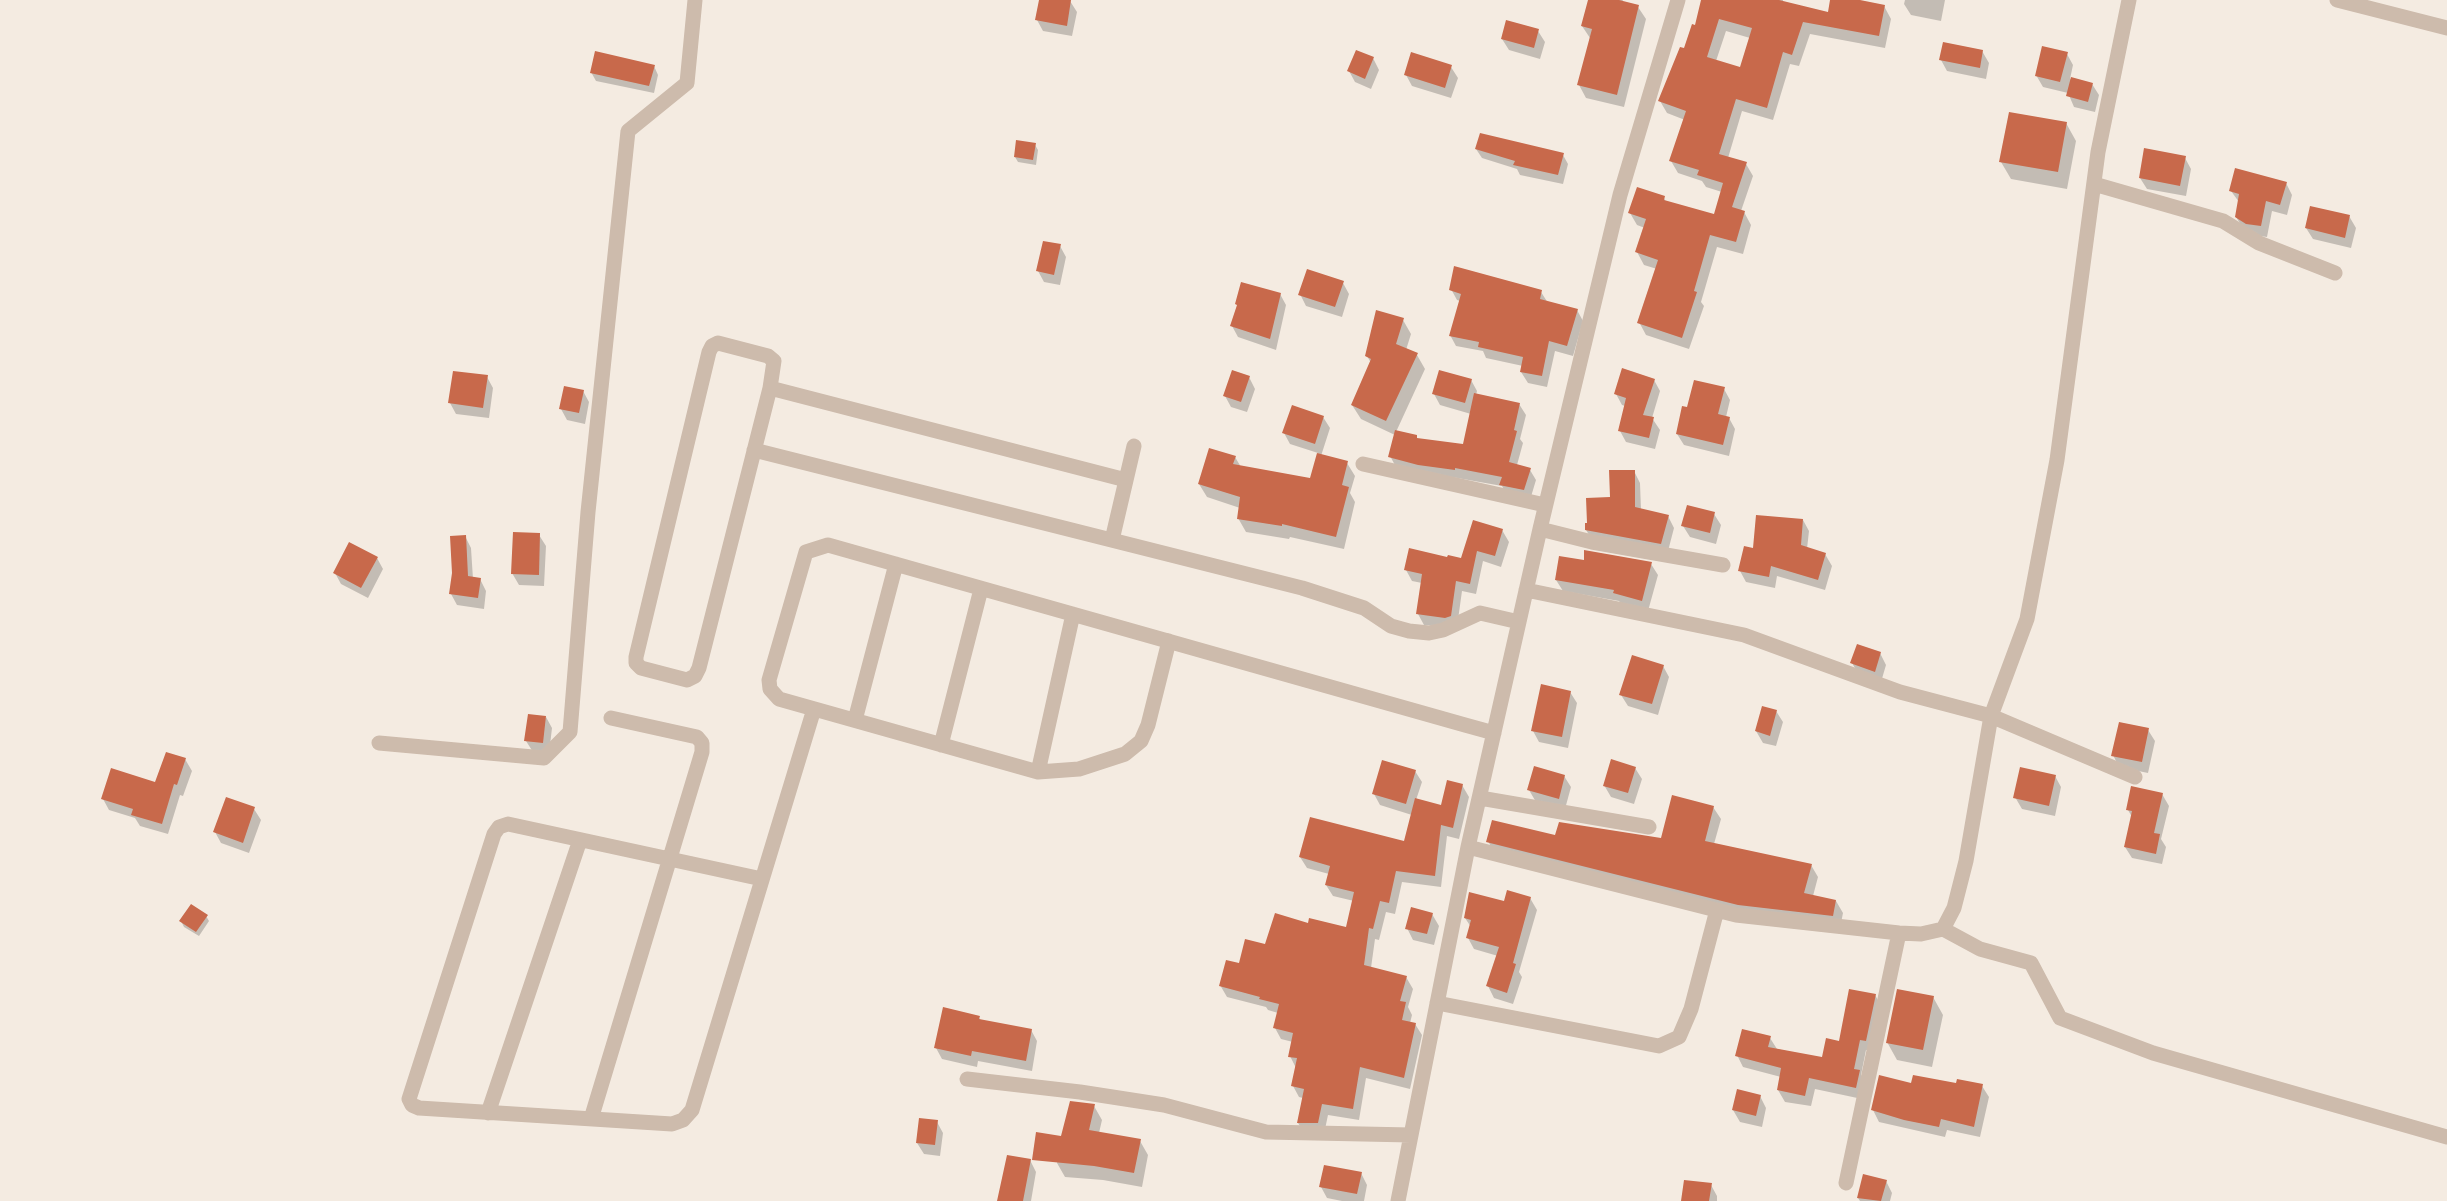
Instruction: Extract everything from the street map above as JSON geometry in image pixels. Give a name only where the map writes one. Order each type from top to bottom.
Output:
[{"type":"street","points":[[379,743],[544,758],[570,732],[588,512],[628,131],[687,83],[695,0]]},
{"type":"street","points":[[1398,1201],[1468,847],[1545,504],[1620,195],[1678,0]]},
{"type":"street","points":[[1943,929],[1954,908],[1966,861],[1991,716],[2027,619],[2056,460],[2094,184],[2129,0]]},
{"type":"street","points":[[2337,0],[2447,28]]},
{"type":"street","points":[[2094,184],[2223,221],[2259,243],[2335,273]]},
{"type":"street","points":[[718,343],[768,356],[774,361],[770,388],[754,450],[699,668],[694,676],[687,680],[641,668],[636,663],[636,657],[709,352],[712,346],[718,343]]},
{"type":"street","points":[[770,388],[1126,480]]},
{"type":"street","points":[[1112,540],[1134,446]]},
{"type":"street","points":[[754,450],[1302,588],[1364,608],[1391,626],[1409,632],[1429,633],[1443,630],[1480,613],[1519,622]]},
{"type":"street","points":[[1363,464],[1545,504]]},
{"type":"street","points":[[1540,529],[1592,542],[1723,565]]},
{"type":"street","points":[[1169,641],[1142,741],[1125,754],[1079,769],[1038,772],[813,709],[779,699],[770,689],[769,680],[807,552],[828,545],[981,589],[1073,614],[1169,641],[1494,733]]},
{"type":"street","points":[[855,720],[896,564]]},
{"type":"street","points":[[941,744],[981,589]]},
{"type":"street","points":[[1526,590],[1744,635],[1899,692],[1991,716],[2135,777]]},
{"type":"street","points":[[1038,772],[1073,614]]},
{"type":"street","points":[[762,879],[508,824],[499,827],[494,834],[409,1099],[412,1105],[419,1108],[672,1124],[683,1120],[692,1110],[762,879],[813,709]]},
{"type":"street","points":[[591,1119],[702,752],[702,743],[697,737],[611,718]]},
{"type":"street","points":[[1480,798],[1649,827]]},
{"type":"street","points":[[488,1113],[580,840]]},
{"type":"street","points":[[1468,847],[1736,915],[1899,933],[1921,934],[1943,929],[1980,949],[2031,963],[2060,1018],[2153,1053],[2447,1137]]},
{"type":"street","points":[[1437,1003],[1659,1046],[1679,1036],[1690,1009],[1717,910]]},
{"type":"street","points":[[1846,1184],[1899,933]]},
{"type":"street","points":[[967,1079],[1080,1092],[1164,1105],[1266,1132],[1411,1135]]},
{"type":"building","points":[[1039,0],[1071,0],[1067,26],[1035,20]]},
{"type":"building","points":[[1588,0],[1619,0],[1639,5],[1617,95],[1577,85],[1592,29],[1581,26]]},
{"type":"building","points":[[1701,0],[1779,0],[1828,12],[1830,0],[1860,0],[1885,5],[1879,36],[1803,22],[1792,55],[1783,52],[1767,108],[1736,99],[1719,154],[1747,162],[1732,207],[1745,211],[1736,242],[1710,235],[1694,291],[1697,292],[1682,338],[1637,323],[1658,260],[1635,252],[1646,219],[1628,213],[1637,187],[1665,196],[1664,200],[1714,214],[1723,183],[1697,175],[1699,170],[1669,161],[1686,111],[1658,101],[1680,47],[1684,48],[1692,24],[1695,25]],"holes":[[[1719,19],[1752,28],[1740,67],[1707,57]]]},
{"type":"building","points":[[1506,20],[1539,29],[1534,48],[1501,39]]},
{"type":"building","points":[[1943,42],[1983,50],[1980,68],[1939,60]]},
{"type":"building","points":[[2042,46],[2068,52],[2060,82],[2035,76]]},
{"type":"building","points":[[1356,50],[1374,57],[1365,79],[1347,71]]},
{"type":"building","points":[[595,51],[655,65],[649,86],[590,73]]},
{"type":"building","points":[[1411,52],[1452,65],[1445,88],[1404,75]]},
{"type":"building","points":[[2071,77],[2093,83],[2088,102],[2066,96]]},
{"type":"building","points":[[2009,112],[2067,122],[2058,172],[1999,162]]},
{"type":"building","points":[[1480,133],[1564,153],[1558,175],[1513,165],[1515,161],[1475,149]]},
{"type":"building","points":[[1016,140],[1036,143],[1033,160],[1014,157]]},
{"type":"building","points":[[2144,148],[2186,156],[2180,186],[2139,178]]},
{"type":"building","points":[[2235,168],[2287,182],[2280,205],[2266,201],[2261,226],[2246,224],[2235,217],[2239,194],[2229,191]]},
{"type":"building","points":[[2310,206],[2350,215],[2345,238],[2305,228]]},
{"type":"building","points":[[1043,241],[1061,244],[1054,275],[1036,271]]},
{"type":"building","points":[[1454,266],[1542,290],[1540,299],[1578,309],[1567,346],[1549,341],[1542,376],[1520,372],[1523,357],[1478,347],[1479,342],[1449,336],[1461,294],[1449,290]]},
{"type":"building","points":[[1307,269],[1344,281],[1335,307],[1298,295]]},
{"type":"building","points":[[1241,282],[1281,293],[1270,339],[1230,326]]},
{"type":"building","points":[[1376,310],[1404,318],[1396,344],[1418,353],[1386,421],[1351,405],[1371,359],[1365,356]]},
{"type":"building","points":[[1622,368],[1655,379],[1643,415],[1654,417],[1649,438],[1618,431],[1626,398],[1614,394]]},
{"type":"building","points":[[1232,370],[1250,376],[1241,402],[1223,396]]},
{"type":"building","points":[[1439,370],[1472,379],[1465,403],[1432,394]]},
{"type":"building","points":[[453,371],[488,375],[483,408],[448,403]]},
{"type":"building","points":[[1694,380],[1725,387],[1718,414],[1730,417],[1723,445],[1676,434],[1682,406],[1687,407]]},
{"type":"building","points":[[564,386],[584,390],[579,413],[559,409]]},
{"type":"building","points":[[1474,393],[1520,403],[1514,430],[1517,431],[1509,462],[1531,468],[1524,490],[1499,485],[1502,477],[1455,468],[1455,470],[1418,465],[1388,457],[1395,430],[1417,435],[1417,438],[1463,444]]},
{"type":"building","points":[[1292,405],[1324,416],[1315,444],[1282,433]]},
{"type":"building","points":[[1209,448],[1236,456],[1233,464],[1310,478],[1317,453],[1348,461],[1342,485],[1349,487],[1336,537],[1282,524],[1282,526],[1237,519],[1240,497],[1198,484]]},
{"type":"building","points":[[1609,470],[1635,470],[1635,507],[1669,515],[1661,544],[1585,530],[1586,498],[1610,497]]},
{"type":"building","points":[[1687,505],[1715,512],[1710,533],[1681,526]]},
{"type":"building","points":[[1756,515],[1803,519],[1801,545],[1826,553],[1818,580],[1771,566],[1769,577],[1738,571],[1744,546],[1753,548]]},
{"type":"building","points":[[1473,520],[1503,529],[1495,556],[1477,551],[1470,584],[1456,581],[1451,616],[1445,618],[1416,614],[1422,574],[1404,570],[1409,548],[1461,558]]},
{"type":"building","points":[[513,532],[540,533],[539,575],[511,574]]},
{"type":"building","points":[[466,535],[468,576],[481,578],[478,598],[449,594],[452,573],[450,536]]},
{"type":"building","points":[[349,542],[378,557],[361,588],[333,573]]},
{"type":"building","points":[[1584,550],[1652,562],[1642,601],[1613,593],[1614,590],[1555,580],[1559,556],[1584,560]]},
{"type":"building","points":[[1857,644],[1881,652],[1875,672],[1850,663]]},
{"type":"building","points":[[1632,655],[1664,665],[1652,704],[1619,695]]},
{"type":"building","points":[[1541,684],[1571,691],[1562,737],[1531,731]]},
{"type":"building","points":[[1762,706],[1777,710],[1770,736],[1755,731]]},
{"type":"building","points":[[528,714],[546,716],[543,743],[524,741]]},
{"type":"building","points":[[2119,722],[2149,728],[2142,762],[2111,756]]},
{"type":"building","points":[[166,752],[186,758],[177,785],[174,784],[162,824],[131,815],[133,809],[101,799],[111,768],[155,782]]},
{"type":"building","points":[[1611,759],[1636,767],[1628,793],[1603,786]]},
{"type":"building","points":[[1382,760],[1416,770],[1406,804],[1372,794]]},
{"type":"building","points":[[1534,766],[1565,775],[1559,799],[1527,790]]},
{"type":"building","points":[[2020,767],[2056,775],[2049,806],[2013,798]]},
{"type":"building","points":[[1447,780],[1463,784],[1453,828],[1441,825],[1435,876],[1396,871],[1389,903],[1380,901],[1373,929],[1369,928],[1364,965],[1407,976],[1400,1001],[1406,1002],[1402,1020],[1416,1023],[1404,1078],[1360,1067],[1353,1109],[1322,1104],[1318,1123],[1297,1123],[1304,1089],[1291,1086],[1297,1058],[1288,1057],[1293,1033],[1273,1028],[1279,1004],[1219,986],[1226,960],[1239,963],[1245,939],[1265,944],[1275,913],[1308,923],[1309,918],[1346,927],[1354,892],[1325,885],[1330,866],[1299,857],[1310,817],[1404,841],[1415,798],[1441,805]]},
{"type":"building","points":[[2131,786],[2163,793],[2154,833],[2160,834],[2156,854],[2124,847],[2132,811],[2126,810]]},
{"type":"building","points":[[1672,795],[1714,806],[1705,841],[1812,864],[1804,893],[1836,900],[1833,916],[1738,905],[1486,842],[1492,820],[1555,835],[1559,822],[1661,838]]},
{"type":"building","points":[[226,797],[255,807],[243,843],[213,832]]},
{"type":"building","points":[[1507,890],[1531,897],[1507,993],[1486,986],[1499,947],[1466,938],[1471,920],[1464,918],[1469,892],[1504,901]]},
{"type":"building","points":[[191,904],[208,915],[196,932],[179,921]]},
{"type":"building","points":[[1411,907],[1433,913],[1427,934],[1405,929]]},
{"type":"building","points":[[1849,989],[1876,994],[1866,1041],[1860,1040],[1854,1069],[1860,1070],[1856,1088],[1809,1078],[1805,1096],[1777,1090],[1781,1068],[1735,1056],[1742,1029],[1771,1036],[1768,1047],[1822,1057],[1826,1038],[1839,1041]]},
{"type":"building","points":[[1897,989],[1934,996],[1923,1050],[1886,1043]]},
{"type":"building","points":[[943,1007],[980,1016],[979,1019],[1032,1029],[1026,1061],[972,1051],[971,1056],[934,1048]]},
{"type":"building","points":[[1879,1075],[1911,1083],[1913,1075],[1956,1083],[1957,1079],[1983,1084],[1974,1127],[1941,1119],[1939,1127],[1871,1110]]},
{"type":"building","points":[[1737,1089],[1761,1095],[1756,1116],[1732,1110]]},
{"type":"building","points":[[1070,1101],[1095,1104],[1089,1130],[1141,1139],[1134,1173],[1094,1166],[1032,1160],[1036,1132],[1061,1136]]},
{"type":"building","points":[[919,1118],[938,1120],[935,1145],[916,1143]]},
{"type":"building","points":[[1007,1155],[1031,1159],[1023,1201],[997,1201]]},
{"type":"building","points":[[1324,1165],[1362,1172],[1357,1194],[1319,1187]]},
{"type":"building","points":[[1863,1174],[1887,1180],[1881,1201],[1857,1198]]},
{"type":"building","points":[[1684,1180],[1712,1183],[1709,1201],[1681,1201]]}]
